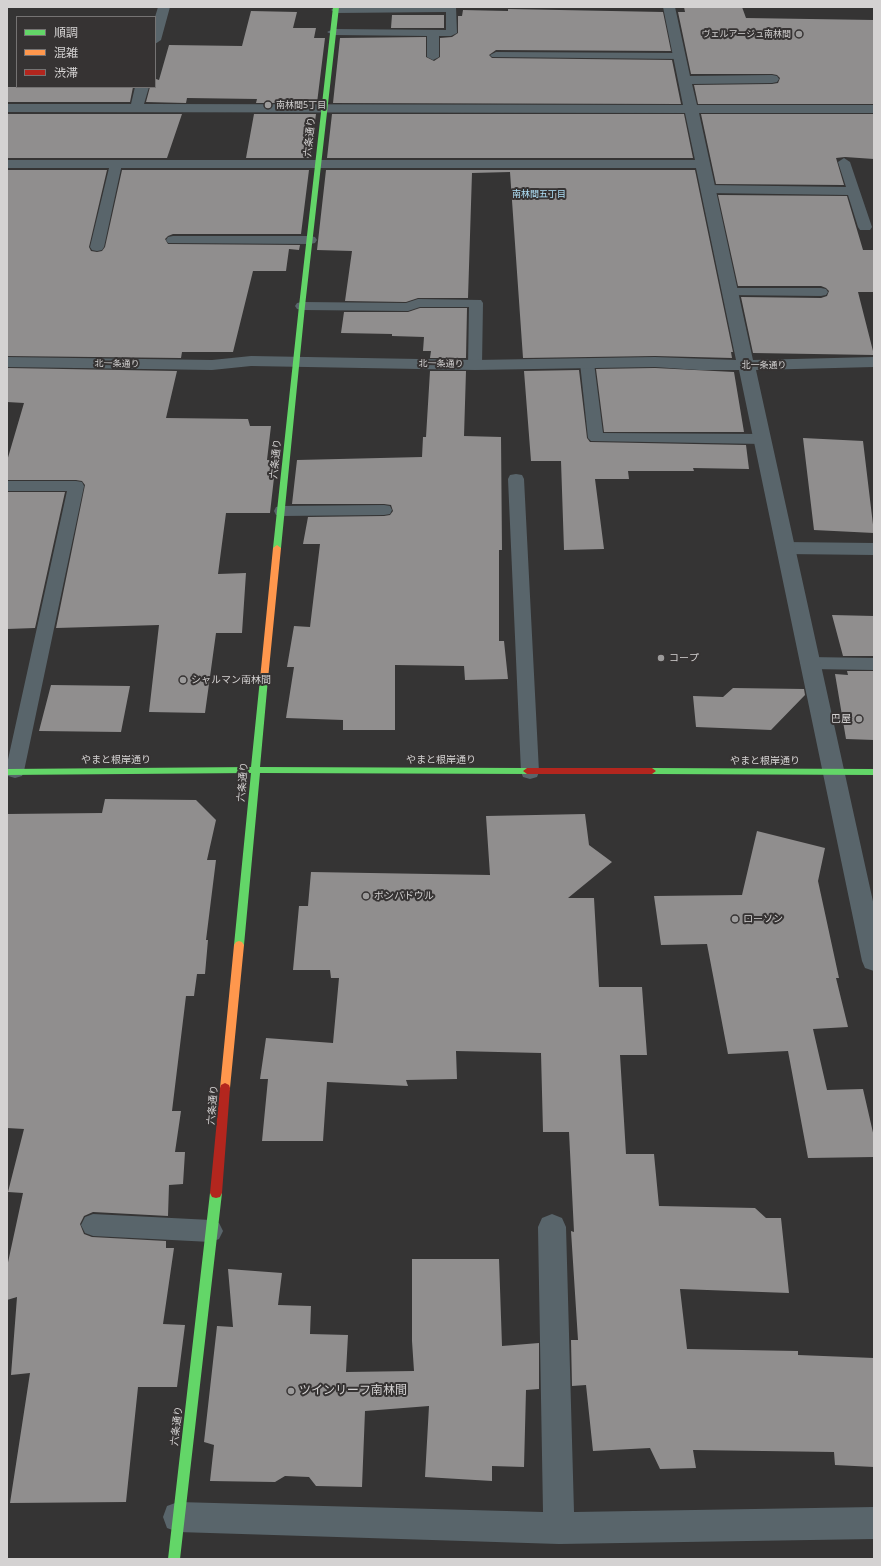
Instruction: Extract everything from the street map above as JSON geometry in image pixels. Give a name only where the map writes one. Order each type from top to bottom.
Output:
[{"type":"street","points":[[156,36],[164,7]]},
{"type":"street","points":[[669,7],[874,961]]},
{"type":"street","name":"六条通り","points":[[174,1559],[211,1231],[255,770],[302,306],[336,9]]},
{"type":"street","points":[[684,80],[772,79]]},
{"type":"street","points":[[136,108],[142,88]]},
{"type":"street","points":[[7,108],[874,109]]},
{"type":"street","points":[[7,164],[703,164]]},
{"type":"street","name":"北一条通り","points":[[7,362],[212,365],[252,361],[380,362],[475,365],[655,362],[699,366],[805,365],[874,362]]},
{"type":"street","name":"やまと根岸通り","points":[[11,772],[255,770],[874,772]]},
{"type":"street","points":[[552,1227],[559,1528]]},
{"type":"street","points":[[178,1517],[559,1528],[874,1523]]},
{"type":"lane","points":[[333,32],[451,33],[452,9],[336,9]]},
{"type":"lane","points":[[433,33],[433,57]]},
{"type":"lane","points":[[496,55],[679,56]]},
{"type":"lane","points":[[844,162],[865,227]]},
{"type":"lane","points":[[97,248],[116,164]]},
{"type":"lane","points":[[708,189],[853,191]]},
{"type":"lane","points":[[173,240],[310,240]]},
{"type":"lane","points":[[730,292],[821,292]]},
{"type":"lane","points":[[302,306],[408,307],[418,303],[476,303],[475,365]]},
{"type":"lane","points":[[587,363],[596,438],[762,439]]},
{"type":"lane","points":[[516,479],[530,772]]},
{"type":"lane","points":[[7,486],[76,486],[11,772]]},
{"type":"lane","points":[[282,511],[384,510]]},
{"type":"lane","points":[[785,548],[874,549]]},
{"type":"lane","points":[[809,663],[874,664]]},
{"type":"lane","points":[[94,1225],[211,1231]]},
{"type":"building","points":[[684,7],[742,7],[746,18],[874,20],[874,104],[698,104],[694,85],[772,84],[778,83],[780,78],[777,75],[772,74],[691,74],[678,12],[685,12]]},
{"type":"building","points":[[508,9],[663,12],[671,51],[496,50],[489,55],[492,58],[672,60],[681,104],[333,103],[340,38],[426,37],[426,57],[434,61],[440,57],[440,38],[452,37],[458,33],[458,16],[462,16],[463,10],[508,11]]},
{"type":"building","points":[[251,11],[297,12],[293,28],[316,28],[314,38],[325,38],[317,103],[256,103],[257,99],[187,98],[186,103],[146,102],[150,88],[156,88],[156,79],[159,80],[169,45],[242,46]]},
{"type":"building","points":[[392,15],[444,15],[444,28],[391,28]]},
{"type":"building","points":[[7,87],[133,88],[130,102],[7,102]]},
{"type":"building","points":[[7,114],[182,114],[167,158],[7,158]]},
{"type":"building","points":[[254,114],[316,114],[310,158],[246,158]]},
{"type":"building","points":[[332,114],[684,114],[693,158],[327,158]]},
{"type":"building","points":[[701,114],[874,114],[874,159],[845,157],[836,158],[844,185],[716,184]]},
{"type":"building","points":[[7,170],[107,170],[89,247],[91,251],[97,252],[102,251],[105,247],[122,170],[309,170],[301,234],[173,234],[165,239],[168,244],[300,245],[299,250],[289,249],[286,271],[253,271],[233,352],[182,352],[181,358],[7,356]]},
{"type":"building","points":[[326,170],[695,170],[733,352],[731,352],[732,358],[655,356],[523,358],[510,172],[472,173],[468,298],[418,298],[406,302],[345,301],[352,251],[317,250]]},
{"type":"building","points":[[718,195],[847,196],[863,250],[874,250],[874,292],[858,292],[874,355],[753,353],[741,297],[821,298],[827,296],[829,291],[821,286],[738,286]]},
{"type":"building","points":[[420,308],[467,308],[466,358],[430,358],[431,351],[423,351],[424,337],[392,336],[392,334],[341,333],[344,312],[408,312]]},
{"type":"building","points":[[7,368],[177,371],[166,418],[248,419],[250,426],[271,426],[267,460],[276,460],[270,513],[226,513],[218,574],[246,573],[242,633],[216,633],[205,713],[149,712],[159,625],[56,628],[85,485],[82,481],[76,480],[7,480],[7,461],[24,403],[7,402]]},
{"type":"building","points":[[655,368],[734,372],[744,432],[604,432],[596,369]]},
{"type":"building","points":[[579,370],[587,438],[590,442],[746,445],[749,469],[693,468],[694,471],[628,471],[629,479],[595,479],[604,549],[564,550],[561,461],[531,461],[524,371]]},
{"type":"building","points":[[430,371],[466,371],[464,436],[501,437],[502,550],[499,550],[499,641],[504,641],[508,679],[465,680],[464,666],[395,665],[395,730],[343,730],[343,720],[286,718],[294,667],[287,667],[294,626],[310,627],[320,544],[303,544],[308,517],[384,516],[390,515],[393,511],[391,505],[384,504],[292,504],[297,460],[422,457],[423,437],[426,437]]},
{"type":"building","points":[[803,438],[863,441],[874,533],[814,530]]},
{"type":"building","points":[[7,492],[65,492],[35,628],[7,629]]},
{"type":"building","points":[[832,615],[874,616],[874,656],[843,656]]},
{"type":"building","points":[[847,671],[874,671],[874,740],[846,739],[835,674],[848,675]]},
{"type":"building","points":[[51,685],[130,686],[121,732],[39,731]]},
{"type":"building","points":[[733,688],[804,689],[805,695],[771,730],[696,727],[693,696],[723,697]]},
{"type":"building","points":[[105,799],[196,800],[216,820],[207,860],[216,860],[206,940],[208,940],[205,974],[197,974],[194,996],[186,996],[172,1111],[181,1111],[175,1152],[185,1152],[183,1184],[169,1185],[168,1216],[93,1212],[84,1216],[80,1224],[84,1234],[92,1237],[166,1241],[166,1248],[174,1248],[163,1324],[185,1325],[177,1387],[138,1387],[126,1502],[10,1503],[30,1373],[11,1375],[17,1297],[7,1300],[7,1267],[23,1193],[8,1192],[24,1129],[7,1128],[7,814],[102,813]]},
{"type":"building","points":[[585,814],[589,845],[612,862],[568,898],[594,898],[599,987],[642,987],[647,1055],[620,1055],[626,1154],[654,1154],[659,1206],[755,1208],[766,1218],[781,1218],[789,1293],[680,1289],[687,1349],[798,1351],[798,1355],[874,1358],[874,1467],[835,1465],[834,1452],[693,1450],[696,1468],[660,1469],[650,1448],[593,1451],[586,1385],[572,1386],[571,1340],[578,1340],[571,1231],[574,1232],[569,1132],[543,1132],[541,1053],[456,1051],[457,1079],[406,1080],[408,1086],[327,1082],[323,1141],[262,1141],[268,1079],[260,1079],[266,1038],[333,1043],[339,978],[331,978],[330,970],[293,970],[299,906],[308,906],[311,872],[490,875],[486,816]]},
{"type":"building","points":[[757,831],[825,848],[818,881],[839,978],[836,978],[848,1027],[813,1029],[827,1090],[863,1089],[874,1137],[874,1157],[808,1158],[788,1051],[728,1054],[707,944],[661,945],[654,896],[742,895]]},
{"type":"building","points":[[412,1259],[499,1259],[502,1346],[539,1343],[539,1389],[526,1390],[524,1467],[492,1466],[492,1481],[425,1477],[429,1406],[365,1411],[362,1487],[316,1486],[309,1477],[285,1476],[275,1482],[210,1481],[214,1445],[204,1442],[217,1326],[233,1327],[228,1269],[282,1273],[278,1305],[311,1306],[310,1334],[348,1335],[346,1372],[414,1371],[412,1341]]},
{"type":"traffic: fast","points":[[277,548],[302,306],[336,7]]},
{"type":"traffic: fast","points":[[239,945],[264,679]]},
{"type":"traffic: fast","points":[[7,772],[255,770],[527,771]]},
{"type":"traffic: fast","points":[[652,771],[874,772]]},
{"type":"traffic: fast","points":[[174,1559],[216,1193]]},
{"type":"traffic: slow","points":[[264,679],[277,548]]},
{"type":"traffic: slow","points":[[225,1088],[239,945]]},
{"type":"traffic: jam","points":[[527,771],[652,771]]},
{"type":"traffic: jam","points":[[216,1193],[225,1088]]},
{"type":"place","name":"ヴェルアージュ南林間","points":[[799,34]]},
{"type":"place","name":"南林間5丁目","points":[[268,105]]},
{"type":"place","name":"コープ","points":[[661,658]]},
{"type":"place","name":"シャルマン南林間","points":[[183,680]]},
{"type":"place","name":"巴屋","points":[[859,719]]},
{"type":"place","name":"ポンパドウル","points":[[366,896]]},
{"type":"place","name":"ローソン","points":[[735,919]]},
{"type":"place","name":"ツインリーフ南林間","points":[[291,1391]]},
{"type":"district","name":"南林間五丁目","points":[[539,194]]}]
